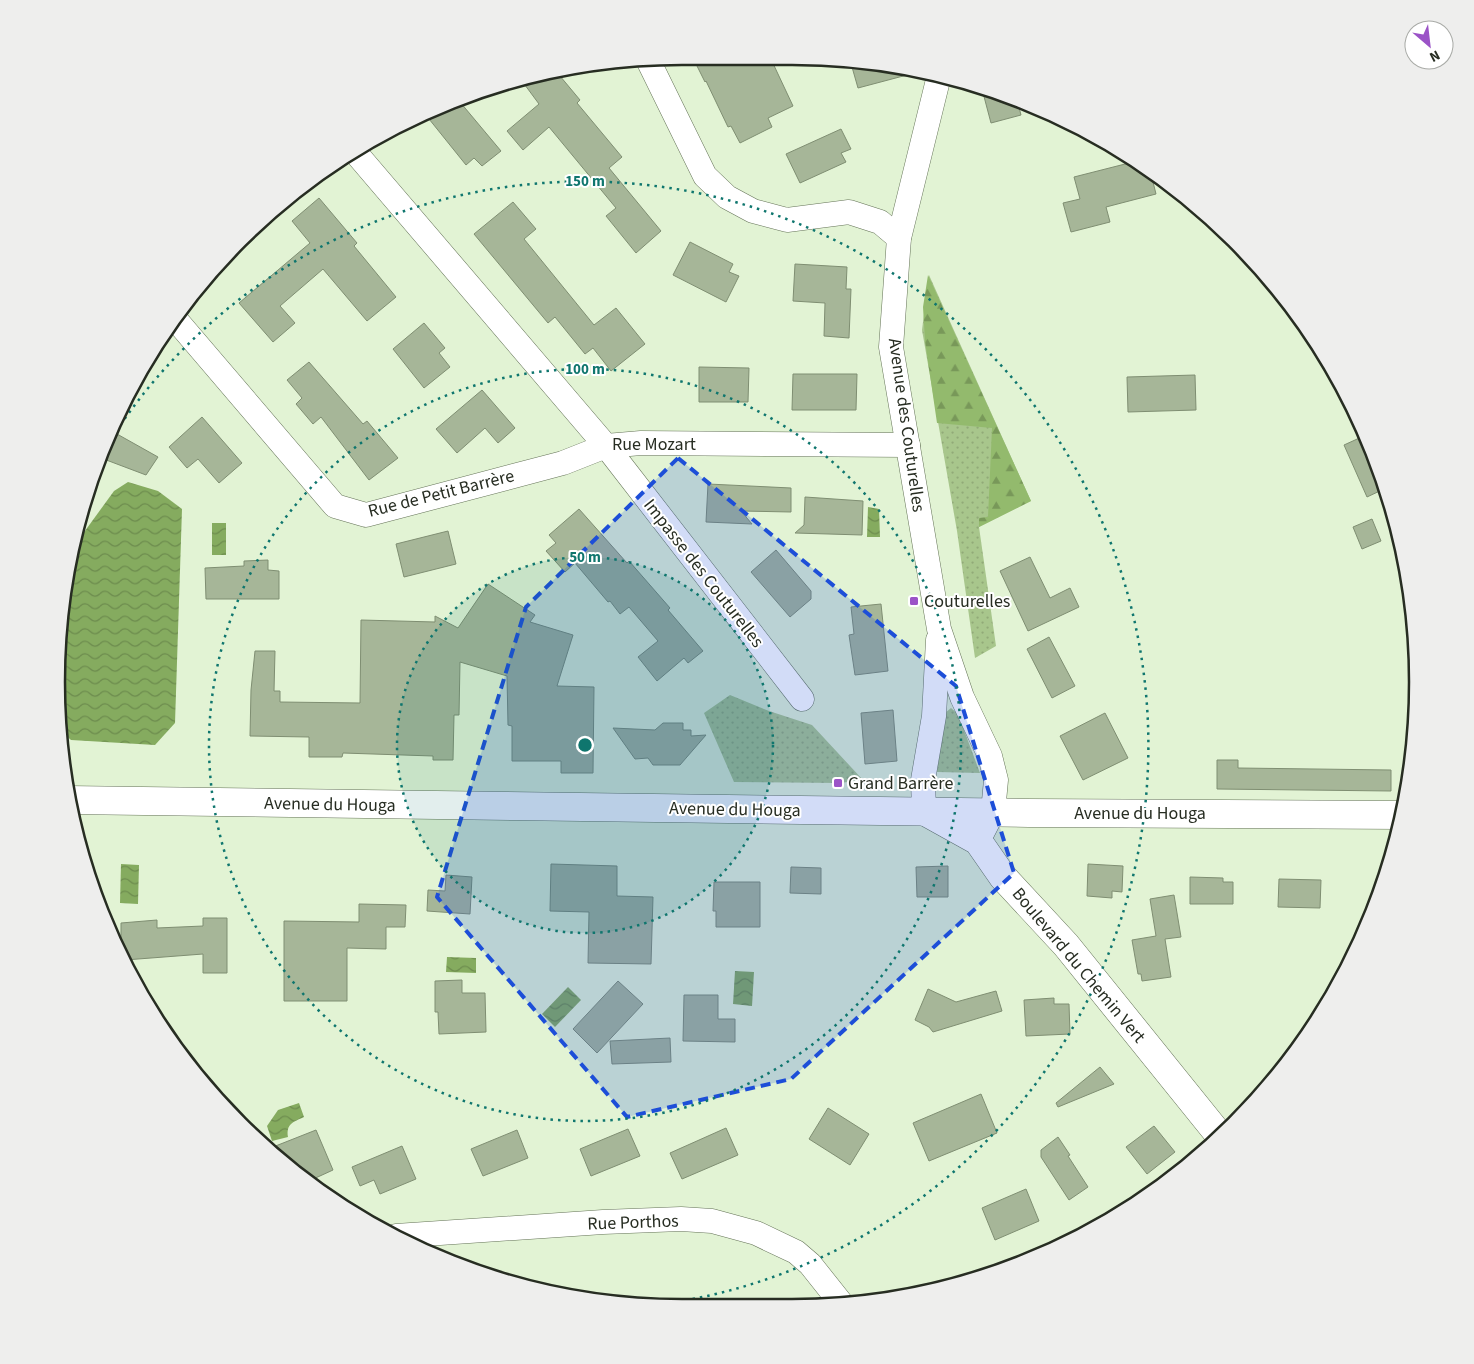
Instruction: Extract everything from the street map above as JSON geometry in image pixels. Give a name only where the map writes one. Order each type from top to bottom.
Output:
[{"type":"main road","name":"Avenue du Houga","points":[[77,800],[993,812],[1394,815]]},
{"type":"main road","name":"Boulevard du Chemin Vert","points":[[924,811],[978,841],[1003,877],[1066,945],[1215,1130]]},
{"type":"street","points":[[651,66],[706,176],[727,197],[754,211],[787,220],[849,212],[880,222],[899,238]]},
{"type":"street","name":"Avenue des Couturelles","points":[[937,83],[899,238],[891,347],[939,629],[962,697],[990,756],[996,780],[993,812],[978,841]]},
{"type":"street","name":"Rue Mozart","points":[[359,157],[606,446],[641,443],[908,445]]},
{"type":"street","name":"Rue de Petit Barrère","points":[[180,324],[335,506],[366,515],[563,463],[606,446]]},
{"type":"street","name":"Impasse des Couturelles","points":[[606,446],[802,699]]},
{"type":"street","name":"Avenue des Couturelles","points":[[924,811],[923,780],[934,716],[939,629]]},
{"type":"street","name":"Rue Porthos","points":[[409,1235],[603,1222],[681,1219],[712,1221],[756,1233],[796,1252],[810,1264],[837,1298]]},
{"type":"highlighted area","points":[[678,458],[956,686],[1014,873],[791,1079],[627,1117],[437,897],[526,607]]},
{"type":"shaded area","points":[[929,275],[1031,501],[979,527],[996,646],[975,658],[957,531],[922,330]]},
{"type":"shaded area","points":[[730,695],[769,711],[812,725],[863,780],[840,783],[734,782],[704,713]]},
{"type":"shaded area","points":[[951,708],[958,714],[980,773],[937,772],[945,713]]},
{"type":"green space","points":[[928,275],[1031,501],[979,527],[979,518],[988,517],[992,428],[937,423],[925,341],[923,307]]},
{"type":"water","points":[[128,482],[158,491],[182,509],[175,723],[155,745],[71,740],[67,737],[65,682],[66,642],[70,601],[77,562],[84,533],[114,491]]},
{"type":"water","points":[[868,507],[879,509],[880,537],[867,537]]},
{"type":"water","points":[[212,523],[226,523],[226,555],[212,555]]},
{"type":"water","points":[[121,864],[139,865],[138,904],[120,903]]},
{"type":"water","points":[[447,957],[476,958],[476,973],[446,972]]},
{"type":"water","points":[[735,971],[754,972],[752,1006],[733,1004]]},
{"type":"water","points":[[568,987],[581,1000],[555,1027],[542,1014]]},
{"type":"water","points":[[299,1103],[304,1117],[289,1126],[288,1137],[272,1141],[267,1126],[278,1110]]},
{"type":"building","points":[[696,65],[774,65],[793,106],[768,118],[772,127],[740,143],[731,126],[728,127]]},
{"type":"building","points":[[852,68],[904,76],[858,88]]},
{"type":"building","points":[[561,77],[580,100],[577,103],[622,157],[609,168],[661,231],[636,253],[606,216],[616,208],[549,127],[523,150],[507,131],[539,104],[525,85]]},
{"type":"building","points":[[984,96],[1019,109],[1021,115],[991,123]]},
{"type":"building","points":[[463,106],[501,151],[482,166],[474,158],[466,165],[429,120]]},
{"type":"building","points":[[841,129],[851,149],[841,153],[846,162],[800,183],[786,154]]},
{"type":"building","points":[[1126,164],[1153,182],[1156,194],[1106,207],[1110,222],[1071,232],[1063,203],[1080,199],[1074,177]]},
{"type":"building","points":[[319,198],[357,243],[354,246],[396,297],[367,321],[323,269],[280,306],[295,323],[273,342],[239,303],[310,243],[292,221]]},
{"type":"building","points":[[513,202],[536,229],[524,239],[594,325],[616,308],[645,344],[611,371],[593,348],[585,354],[555,317],[548,323],[474,234]]},
{"type":"building","points":[[690,242],[733,264],[729,272],[739,276],[726,302],[673,275]]},
{"type":"building","points":[[795,264],[847,267],[846,289],[851,289],[849,338],[824,336],[825,303],[793,301]]},
{"type":"building","points":[[424,323],[445,348],[439,353],[450,367],[424,388],[393,349]]},
{"type":"building","points":[[309,362],[363,424],[367,421],[398,458],[369,480],[321,417],[313,424],[296,404],[302,398],[287,380]]},
{"type":"building","points":[[699,367],[749,368],[748,402],[699,402]]},
{"type":"building","points":[[793,374],[857,374],[856,410],[792,410]]},
{"type":"building","points":[[1195,375],[1196,410],[1128,412],[1127,377]]},
{"type":"building","points":[[482,390],[515,428],[498,443],[485,428],[457,453],[436,429]]},
{"type":"building","points":[[202,417],[242,463],[219,483],[198,459],[187,468],[169,447]]},
{"type":"building","points":[[117,434],[158,457],[146,475],[107,460]]},
{"type":"building","points":[[1359,438],[1378,492],[1367,497],[1344,445]]},
{"type":"building","points":[[708,484],[791,488],[791,512],[741,511],[752,524],[706,522]]},
{"type":"building","points":[[805,497],[863,501],[862,535],[795,533],[804,525]]},
{"type":"building","points":[[579,509],[627,563],[629,561],[670,608],[668,610],[703,651],[688,663],[684,658],[657,681],[638,657],[658,641],[629,607],[620,614],[575,563],[565,572],[546,551],[556,543],[549,535]]},
{"type":"building","points":[[1372,519],[1381,541],[1362,549],[1353,527]]},
{"type":"building","points":[[448,531],[456,564],[404,577],[396,544]]},
{"type":"building","points":[[776,550],[811,591],[811,599],[790,617],[751,572]]},
{"type":"building","points":[[1030,557],[1050,598],[1070,588],[1079,607],[1028,631],[1000,571]]},
{"type":"building","points":[[268,560],[268,570],[279,571],[279,599],[206,599],[205,568],[244,566],[244,561]]},
{"type":"building","points":[[488,584],[535,615],[530,622],[573,635],[557,686],[594,687],[593,773],[561,773],[561,761],[512,761],[512,726],[508,725],[507,676],[460,662],[459,715],[454,715],[453,760],[433,760],[433,756],[343,753],[342,757],[309,757],[309,737],[250,736],[251,690],[255,651],[275,651],[274,691],[280,691],[280,702],[360,703],[361,620],[435,622],[435,616],[458,628]]},
{"type":"building","points":[[881,604],[888,671],[855,675],[849,635],[854,634],[851,607]]},
{"type":"building","points":[[1049,637],[1075,686],[1052,698],[1027,649]]},
{"type":"building","points":[[893,710],[897,761],[865,764],[861,713]]},
{"type":"building","points":[[1105,713],[1128,758],[1083,780],[1060,736]]},
{"type":"building","points":[[663,723],[683,723],[683,730],[691,730],[691,736],[706,735],[680,765],[653,765],[648,758],[635,759],[613,728],[655,730]]},
{"type":"building","points":[[1217,760],[1238,760],[1238,768],[1391,770],[1391,791],[1217,789]]},
{"type":"building","points":[[551,864],[617,866],[617,896],[653,897],[651,964],[588,963],[589,912],[550,911]]},
{"type":"building","points":[[1088,864],[1123,866],[1122,892],[1112,891],[1112,898],[1087,896]]},
{"type":"building","points":[[948,866],[948,897],[917,897],[916,867]]},
{"type":"building","points":[[791,867],[821,868],[821,894],[790,893]]},
{"type":"building","points":[[446,875],[472,877],[470,914],[427,911],[428,890],[445,891]]},
{"type":"building","points":[[1190,877],[1223,878],[1223,882],[1233,882],[1233,904],[1190,904]]},
{"type":"building","points":[[1279,879],[1321,880],[1320,908],[1278,907]]},
{"type":"building","points":[[714,882],[760,882],[760,927],[716,927],[716,911],[713,911]]},
{"type":"building","points":[[1174,895],[1181,937],[1165,939],[1171,977],[1142,981],[1141,974],[1138,974],[1132,940],[1156,936],[1150,899]]},
{"type":"building","points":[[359,904],[406,905],[405,927],[386,927],[386,949],[347,948],[347,1001],[284,1001],[284,921],[359,922]]},
{"type":"building","points":[[203,918],[227,918],[227,973],[203,973],[203,954],[131,960],[121,938],[121,923],[157,920],[157,928],[203,926]]},
{"type":"building","points":[[462,980],[462,993],[485,993],[486,1032],[439,1034],[438,1012],[435,1012],[435,981]]},
{"type":"building","points":[[618,981],[643,1004],[597,1053],[573,1029]]},
{"type":"building","points":[[928,989],[956,1002],[996,991],[1002,1011],[933,1032],[929,1027],[915,1020]]},
{"type":"building","points":[[684,995],[718,995],[718,1019],[735,1019],[735,1042],[683,1041]]},
{"type":"building","points":[[1054,998],[1054,1004],[1069,1004],[1070,1034],[1026,1036],[1024,1000]]},
{"type":"building","points":[[670,1038],[671,1062],[612,1064],[610,1041]]},
{"type":"building","points":[[1100,1067],[1114,1084],[1058,1107],[1056,1103]]},
{"type":"building","points":[[981,1094],[997,1133],[929,1161],[913,1123]]},
{"type":"building","points":[[828,1108],[869,1134],[850,1165],[809,1139]]},
{"type":"building","points":[[1154,1126],[1175,1152],[1147,1174],[1126,1147]]},
{"type":"building","points":[[726,1128],[738,1155],[682,1179],[670,1153]]},
{"type":"building","points":[[628,1129],[640,1156],[591,1176],[580,1149]]},
{"type":"building","points":[[316,1130],[333,1170],[316,1178],[275,1146]]},
{"type":"building","points":[[517,1130],[528,1158],[483,1176],[471,1149]]},
{"type":"building","points":[[1058,1137],[1088,1187],[1069,1200],[1041,1157],[1041,1150]]},
{"type":"building","points":[[402,1146],[416,1179],[380,1194],[374,1180],[360,1186],[352,1167]]},
{"type":"building","points":[[1026,1189],[1039,1221],[995,1240],[982,1208]]},
{"type":"place","name":"Couturelles","points":[[914,601]]},
{"type":"place","name":"Grand Barrère","points":[[838,783]]}]
